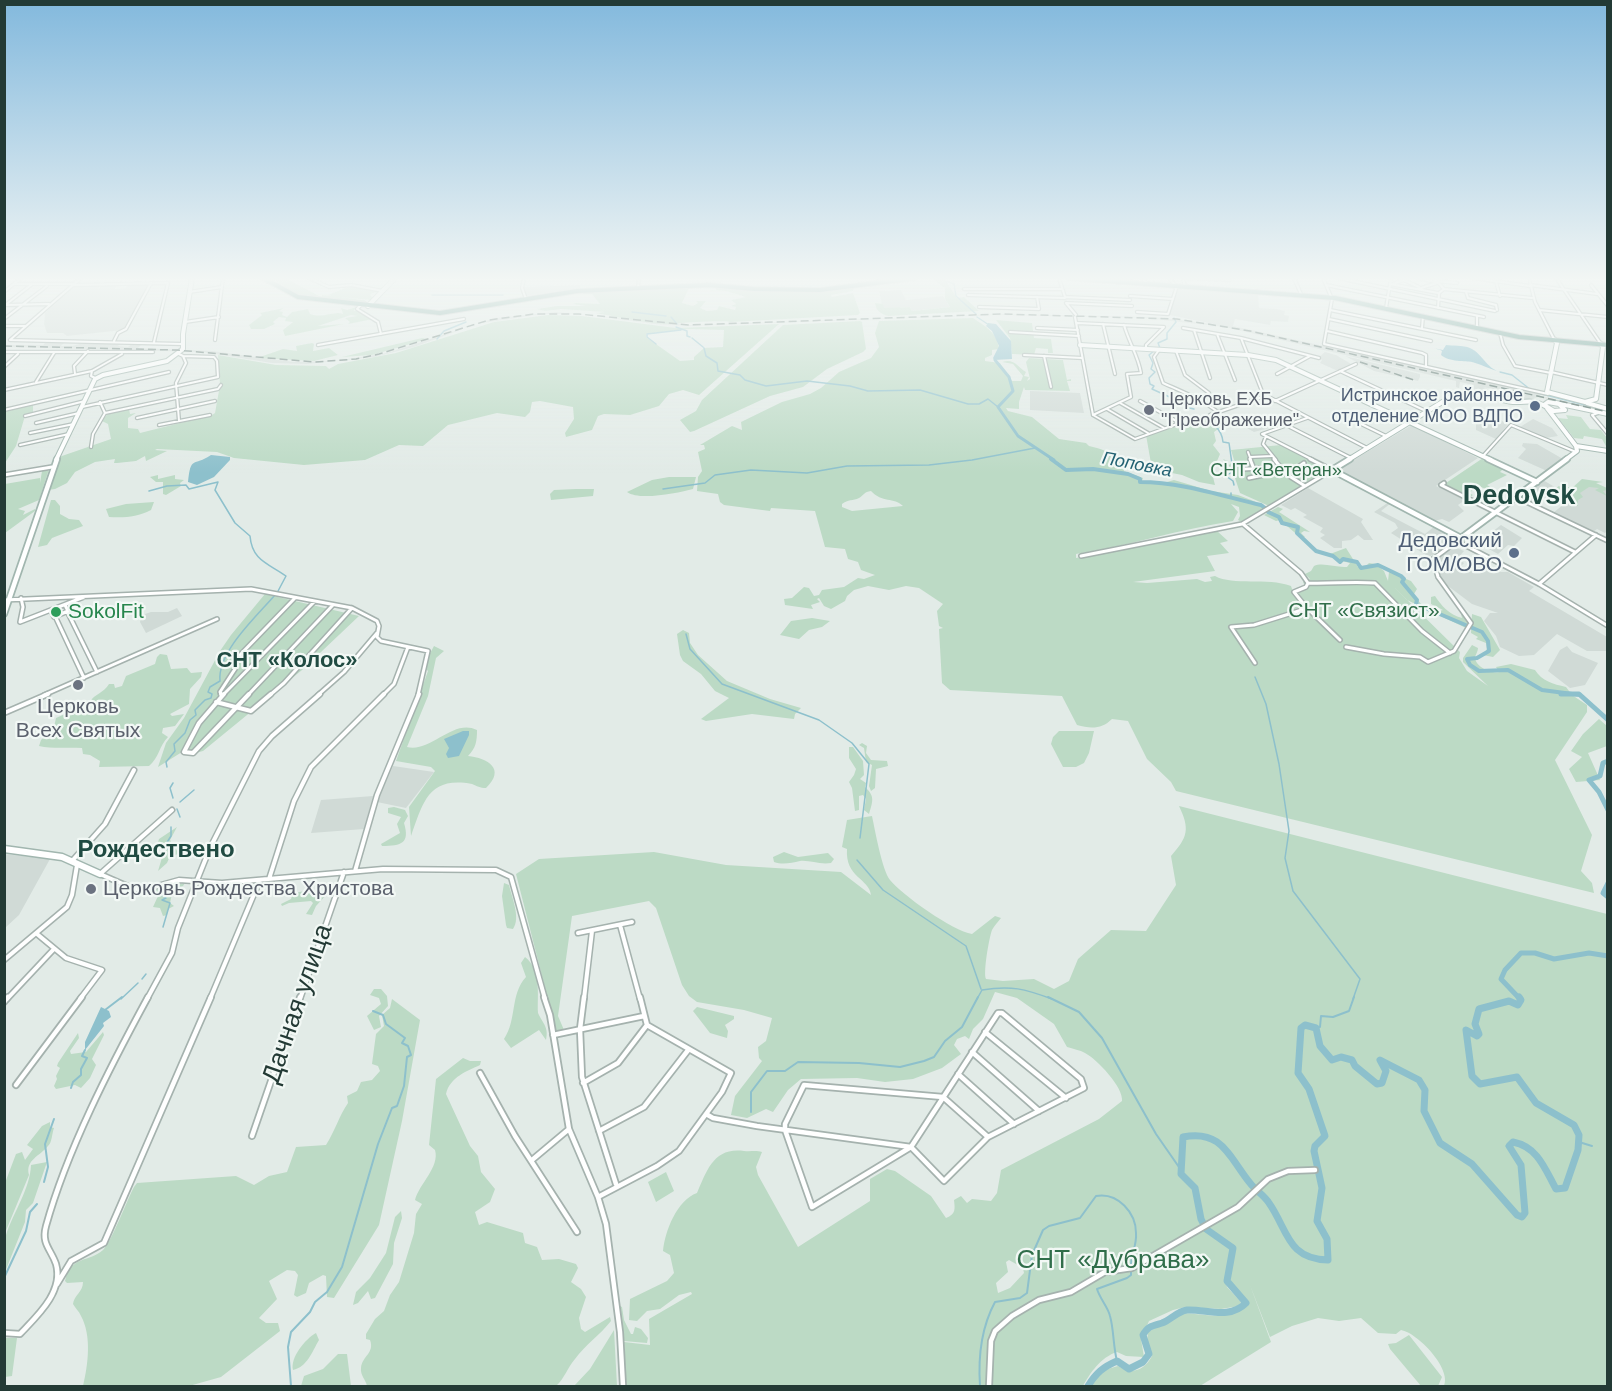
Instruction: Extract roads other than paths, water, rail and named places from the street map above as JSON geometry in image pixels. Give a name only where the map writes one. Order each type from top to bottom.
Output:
[{"type":"main road","points":[[1584,343],[1605,345]]},
{"type":"street","points":[[82,407],[218,377],[217,361],[214,357],[182,351],[157,343]]},
{"type":"street","points":[[179,421],[176,386],[177,379],[186,363],[182,351],[183,343]]},
{"type":"street","points":[[318,345],[330,343]]},
{"type":"street","points":[[1107,343],[1114,374]]},
{"type":"street","points":[[1093,415],[1131,397],[1127,374],[1139,374],[1141,371],[1138,355],[1129,343]]},
{"type":"street","points":[[1146,349],[1148,343]]},
{"type":"street","points":[[1199,343],[1210,378]]},
{"type":"street","points":[[1221,343],[1234,380]]},
{"type":"street","points":[[1243,343],[1258,384],[1265,396],[1367,448]]},
{"type":"street","points":[[1260,343],[1319,358]]},
{"type":"street","points":[[1324,343],[1608,409]]},
{"type":"street","points":[[1378,343],[1424,353],[1426,367]]},
{"type":"street","points":[[1502,343],[1515,366],[1608,385]]},
{"type":"street","points":[[1551,394],[1547,392],[1555,343]]},
{"type":"street","points":[[1140,400],[1180,423],[1148,433],[1140,438],[1132,438],[1093,415],[1080,345],[1225,353],[1276,360],[1537,482]]},
{"type":"street","points":[[1594,404],[1605,345]]},
{"type":"street","points":[[1159,350],[1155,357],[1163,383],[1192,397],[1200,398],[1218,412]]},
{"type":"street","points":[[75,374],[75,366],[88,351]]},
{"type":"street","points":[[4,352],[88,351],[120,352],[122,354],[153,352]]},
{"type":"street","points":[[95,378],[166,361],[182,351]]},
{"type":"street","points":[[1176,351],[1185,375],[1209,393]]},
{"type":"street","points":[[36,382],[54,352]]},
{"type":"street","points":[[4,367],[19,353]]},
{"type":"street","points":[[4,390],[92,371],[122,354]]},
{"type":"street","points":[[1024,355],[1082,358]]},
{"type":"street","points":[[1044,356],[1051,387]]},
{"type":"street","points":[[1277,374],[1312,356]]},
{"type":"street","points":[[1275,402],[1356,364]]},
{"type":"street","points":[[92,371],[91,376],[95,378]]},
{"type":"street","points":[[1340,371],[1426,411]]},
{"type":"street","points":[[4,410],[169,372]]},
{"type":"street","points":[[4,614],[7,599],[53,466],[95,378]]},
{"type":"street","points":[[91,447],[93,434],[105,413],[218,389],[220,385]]},
{"type":"street","points":[[1081,556],[1242,524],[1455,394],[1473,393],[1515,402],[1533,400],[1546,407],[1563,411],[1580,408]]},
{"type":"street","points":[[1210,415],[1265,396]]},
{"type":"street","points":[[1525,401],[1533,399],[1608,415]]},
{"type":"street","points":[[25,416],[85,401]]},
{"type":"street","points":[[137,418],[214,401]]},
{"type":"street","points":[[100,402],[105,413]]},
{"type":"street","points":[[1120,403],[1164,428]]},
{"type":"street","points":[[1546,407],[1546,403],[1554,403],[1564,407],[1563,411]]},
{"type":"street","points":[[1546,407],[1576,446],[1576,452]]},
{"type":"street","points":[[1107,409],[1148,433]]},
{"type":"street","points":[[1556,420],[1556,416],[1563,411]]},
{"type":"street","points":[[36,423],[79,414]]},
{"type":"street","points":[[1608,415],[1592,414],[1608,434]]},
{"type":"street","points":[[159,425],[210,415]]},
{"type":"street","points":[[1307,418],[1262,434],[1459,539],[1608,626]]},
{"type":"street","points":[[1357,422],[1386,436]]},
{"type":"street","points":[[30,433],[74,424]]},
{"type":"street","points":[[1286,424],[1351,458]]},
{"type":"street","points":[[1483,456],[1511,425],[1576,452]]},
{"type":"street","points":[[1602,427],[1608,428]]},
{"type":"street","points":[[20,445],[69,434]]},
{"type":"street","points":[[1266,436],[1263,443],[1283,471],[1305,486]]},
{"type":"street","points":[[1576,446],[1608,451]]},
{"type":"street","points":[[1248,452],[1254,469]]},
{"type":"street","points":[[1346,647],[1384,654],[1420,657],[1428,662],[1450,653],[1457,647],[1461,637],[1470,627],[1464,610],[1439,582],[1433,559],[1576,452]]},
{"type":"street","points":[[1250,457],[1272,456]]},
{"type":"street","points":[[1249,478],[1297,468],[1304,463]]},
{"type":"street","points":[[4,475],[53,466]]},
{"type":"street","points":[[1242,469],[1280,467]]},
{"type":"street","points":[[1444,483],[1442,485],[1575,552]]},
{"type":"street","points":[[1516,496],[1606,540],[1608,536]]},
{"type":"street","points":[[1242,524],[1301,573],[1308,583]]},
{"type":"street","points":[[1539,584],[1596,535]]},
{"type":"street","points":[[1308,583],[1325,584],[1347,581],[1374,583],[1429,637],[1450,653]]},
{"type":"street","points":[[1308,583],[1308,586],[1294,592],[1340,640]]},
{"type":"street","points":[[7,599],[239,589],[352,608],[377,621],[380,626],[377,633],[344,672],[261,748],[210,848],[178,928],[172,953],[133,1024],[73,1149],[51,1204],[44,1243],[56,1265],[56,1286]]},
{"type":"street","points":[[21,598],[23,607],[20,622],[88,595]]},
{"type":"street","points":[[222,696],[220,692],[235,669],[238,657],[295,598]]},
{"type":"street","points":[[315,602],[216,702],[186,744],[184,752],[193,753],[333,604]]},
{"type":"street","points":[[65,605],[97,672]]},
{"type":"street","points":[[1255,663],[1231,627],[1254,624],[1306,607]]},
{"type":"street","points":[[216,702],[251,711],[284,683],[352,608]]},
{"type":"street","points":[[51,611],[84,678]]},
{"type":"street","points":[[54,617],[68,611]]},
{"type":"street","points":[[4,713],[217,619]]},
{"type":"street","points":[[356,871],[377,795],[417,702],[428,651],[381,641],[377,633]]},
{"type":"street","points":[[269,879],[294,801],[311,767],[394,684],[408,646]]},
{"type":"street","points":[[4,960],[37,934],[69,903],[75,862],[105,824],[129,777],[135,770]]},
{"type":"street","points":[[100,874],[172,810]]},
{"type":"street","points":[[4,849],[54,856],[75,862],[136,889],[149,889],[179,880],[196,882],[260,880],[356,871],[496,870],[508,873],[531,956],[543,987],[569,1129],[598,1197],[607,1230],[620,1332],[623,1386]]},
{"type":"street","name":"Дачная улица","points":[[252,1136],[344,872]]},
{"type":"street","points":[[4,1333],[20,1334],[45,1307],[64,1270],[75,1257],[97,1249],[104,1243],[157,1125],[260,880]]},
{"type":"street","points":[[578,933],[632,922]]},
{"type":"street","points":[[598,1197],[678,1152],[686,1145],[729,1082],[730,1073],[647,1025],[620,926]]},
{"type":"street","points":[[592,931],[580,1029],[583,1083],[616,1185]]},
{"type":"street","points":[[16,1085],[102,970],[73,963],[53,950],[37,934]]},
{"type":"street","points":[[4,1002],[53,950]]},
{"type":"street","points":[[706,1114],[713,1118],[785,1130],[911,1147],[945,1182],[988,1137],[1084,1088],[1081,1079],[1002,1013],[997,1014],[972,1052],[958,1074],[943,1097],[911,1147],[812,1207],[785,1130],[785,1124],[804,1085],[943,1097],[988,1137]]},
{"type":"street","points":[[553,1035],[644,1016]]},
{"type":"street","points":[[583,1083],[618,1063],[647,1025]]},
{"type":"street","points":[[985,1032],[1066,1098]]},
{"type":"street","points":[[599,1131],[644,1107],[689,1049]]},
{"type":"street","points":[[972,1052],[1039,1111]]},
{"type":"street","points":[[480,1072],[511,1129],[577,1232]]},
{"type":"street","points":[[958,1074],[1014,1124]]},
{"type":"street","points":[[532,1160],[569,1129]]},
{"type":"street","points":[[989,1386],[991,1341],[995,1331],[1012,1316],[1039,1300],[1071,1292],[1105,1272],[1129,1269],[1238,1207],[1256,1188],[1279,1174],[1300,1169],[1315,1170]]},
{"type":"water","points":[[998,343],[1011,343],[1012,359],[994,360],[999,346]]},
{"type":"water","points":[[1446,345],[1470,348],[1500,372],[1472,362],[1448,359],[1441,355],[1442,351],[1433,348],[1443,350]]},
{"type":"water","points":[[211,455],[230,457],[230,460],[214,477],[197,485],[188,482],[192,465]]},
{"type":"water","points":[[463,731],[469,731],[469,735],[459,756],[448,758],[446,754],[449,748],[444,739]]},
{"type":"water","points":[[101,1007],[109,1011],[111,1017],[103,1023],[104,1026],[85,1050],[85,1042]]},
{"type":"waterway","points":[[698,343],[703,347]]},
{"type":"waterway","points":[[1158,343],[1160,348]]},
{"type":"waterway","points":[[704,348],[706,356],[717,363],[718,371],[740,375],[745,380],[766,386],[807,381],[850,386],[868,391],[920,390],[968,404],[979,404],[988,399],[998,407]]},
{"type":"waterway","points":[[1155,350],[1149,355],[1153,363],[1151,369],[1155,372],[1149,378],[1150,384],[1154,386],[1152,389],[1185,404],[1185,407],[1194,409]]},
{"type":"waterway","name":"Поповка","points":[[995,360],[1009,377],[1013,391],[998,407],[1018,436],[1054,460]]},
{"type":"waterway","points":[[1500,372],[1512,375],[1531,390]]},
{"type":"waterway","points":[[1538,393],[1597,408]]},
{"type":"waterway","points":[[1201,416],[1216,426],[1223,442],[1229,443],[1233,471],[1226,476],[1233,481],[1234,485]]},
{"type":"waterway","points":[[663,489],[705,483],[715,475],[751,470],[807,473],[847,466],[929,465],[972,460],[1035,448]]},
{"type":"waterway","name":"Поповка","points":[[1051,459],[1066,470],[1093,469],[1128,474],[1140,479],[1140,482],[1171,484],[1201,490],[1261,505],[1265,508],[1264,510]]},
{"type":"waterway","points":[[149,491],[167,486],[186,485],[189,489],[218,482],[215,490],[235,523],[250,536],[257,556],[286,576],[277,593]]},
{"type":"waterway","name":"Поповка","points":[[1231,493],[1231,498]]},
{"type":"waterway","name":"Поповка","points":[[1268,512],[1279,517],[1282,523],[1298,527],[1297,533],[1316,551],[1333,556],[1340,562],[1343,559],[1357,562],[1361,568],[1378,565],[1401,576],[1404,579],[1402,582],[1417,600],[1416,604],[1482,632],[1488,641],[1489,651],[1477,658],[1467,659],[1470,665],[1479,671],[1508,670],[1542,690],[1572,694]]},
{"type":"waterway","points":[[167,767],[166,762],[175,751],[174,744],[185,733],[190,720],[196,715],[195,710],[205,700],[211,698],[212,694],[208,692],[210,687],[220,681],[221,670],[231,647],[275,595]]},
{"type":"waterway","points":[[686,634],[690,649],[722,684],[819,720],[852,743],[869,764],[860,838]]},
{"type":"waterway","points":[[1255,677],[1266,704],[1279,764],[1289,831],[1285,858],[1293,891],[1360,979],[1353,999]]},
{"type":"waterway","name":"Поповка","points":[[1561,694],[1572,694]]},
{"type":"waterway","name":"Поповка","points":[[1572,694],[1579,694],[1608,720]]},
{"type":"waterway","name":"Поповка","points":[[1572,694],[1580,695]]},
{"type":"waterway","name":"Поповка","points":[[1608,761],[1603,763],[1600,776],[1589,780],[1599,792],[1608,810]]},
{"type":"waterway","points":[[173,783],[170,788],[173,798]]},
{"type":"waterway","points":[[180,802],[194,790]]},
{"type":"waterway","points":[[177,809],[180,817]]},
{"type":"waterway","points":[[171,827],[171,836],[164,847],[173,851],[173,857]]},
{"type":"waterway","points":[[857,860],[883,890],[966,946],[981,989]]},
{"type":"waterway","points":[[1608,883],[1603,893],[1608,897]]},
{"type":"waterway","points":[[158,888],[166,892],[163,896],[166,898],[162,900],[170,903],[163,927]]},
{"type":"waterway","points":[[1520,999],[1501,979],[1505,970],[1521,953],[1535,953],[1554,959],[1589,953],[1608,956]]},
{"type":"waterway","points":[[142,979],[146,974]]},
{"type":"waterway","points":[[121,999],[138,983]]},
{"type":"waterway","points":[[977,999],[982,990],[1001,988],[1026,990],[1052,999]]},
{"type":"waterway","points":[[105,1010],[122,997]]},
{"type":"waterway","points":[[751,1112],[751,1092],[767,1071],[785,1071],[798,1062],[859,1063],[900,1067],[934,1057],[945,1041],[962,1027],[978,997]]},
{"type":"waterway","points":[[1048,997],[1079,1012],[1102,1038],[1156,1134],[1181,1170]]},
{"type":"waterway","points":[[1316,1028],[1320,1027],[1321,1016],[1333,1017],[1349,1011],[1354,997]]},
{"type":"waterway","points":[[1088,1386],[1100,1371],[1117,1361],[1129,1369],[1143,1362],[1149,1354],[1143,1335],[1151,1327],[1187,1310],[1218,1313],[1232,1311],[1246,1303],[1227,1281],[1233,1248],[1206,1229],[1201,1219],[1195,1188],[1181,1174],[1183,1137],[1207,1137],[1216,1141],[1230,1155],[1252,1186],[1267,1200],[1296,1249],[1314,1258],[1328,1260],[1327,1239],[1317,1221],[1322,1188],[1314,1151],[1315,1146],[1325,1136],[1309,1089],[1298,1073],[1301,1028],[1305,1025],[1316,1028],[1320,1046],[1332,1060],[1341,1057],[1352,1060],[1355,1066],[1377,1084],[1382,1083],[1386,1071],[1380,1060],[1419,1080],[1425,1090],[1424,1111],[1440,1143],[1472,1164],[1517,1215],[1522,1217],[1525,1213],[1521,1165],[1509,1146],[1513,1142],[1535,1154],[1556,1189],[1565,1188],[1578,1150],[1579,1135],[1574,1125],[1536,1103],[1517,1077],[1480,1084],[1472,1076],[1466,1030],[1477,1036],[1479,1034],[1475,1024],[1479,1009],[1509,1001],[1518,1005],[1521,1000],[1519,997]]},
{"type":"waterway","points":[[291,1386],[288,1347],[291,1332],[310,1312],[315,1302],[327,1292],[342,1267],[378,1144],[392,1108],[397,1106],[404,1086],[407,1057],[411,1055],[408,1046],[402,1043],[405,1038],[386,1024],[383,1015],[373,1011]]},
{"type":"waterway","points":[[71,1088],[73,1082],[81,1075],[81,1069],[87,1058],[82,1056],[85,1050]]},
{"type":"waterway","points":[[44,1182],[48,1167],[45,1144],[54,1119]]},
{"type":"waterway","points":[[1579,1142],[1592,1146]]},
{"type":"waterway","points":[[980,1386],[982,1343],[990,1312],[995,1302],[1020,1298],[1027,1293],[1032,1255],[1043,1230],[1049,1226],[1080,1218],[1096,1196],[1112,1197],[1124,1206],[1133,1218],[1136,1242],[1131,1266]]},
{"type":"waterway","points":[[4,1278],[26,1231],[30,1212],[37,1204]]},
{"type":"waterway","points":[[1117,1361],[1110,1316],[1097,1289],[1127,1278],[1131,1275],[1131,1271]]},
{"type":"railway","points":[[4,346],[176,350],[315,362],[356,359],[415,343]]},
{"type":"railway","points":[[1303,343],[1608,412]]},
{"type":"railway","points":[[1360,362],[1414,380]]},
{"type":"place","name":"Истринское районное отделение МОО ВДПО","points":[[1535,406]]},
{"type":"place","name":"Церковь ЕХБ \"Преображение\"","points":[[1149,410]]},
{"type":"place","name":"Дедовский ГОМ/ОВО","points":[[1514,553]]},
{"type":"place","name":"SokolFit","points":[[56,612]]},
{"type":"place","name":"Церковь Всех Святых","points":[[78,685]]},
{"type":"place","name":"Церковь Рождества Христова","points":[[91,889]]},
{"type":"district","name":"Dedovsk","points":[[1519,497]]},
{"type":"district","name":"СНТ «Колос»","points":[[287,661]]},
{"type":"district","name":"Рождествено","points":[[156,850]]},
{"type":"park label","name":"СНТ «Ветеран»","points":[[1276,471]]},
{"type":"park label","name":"СНТ «Связист»","points":[[1364,611]]},
{"type":"park label","name":"СНТ «Дубрава»","points":[[1113,1261]]}]
